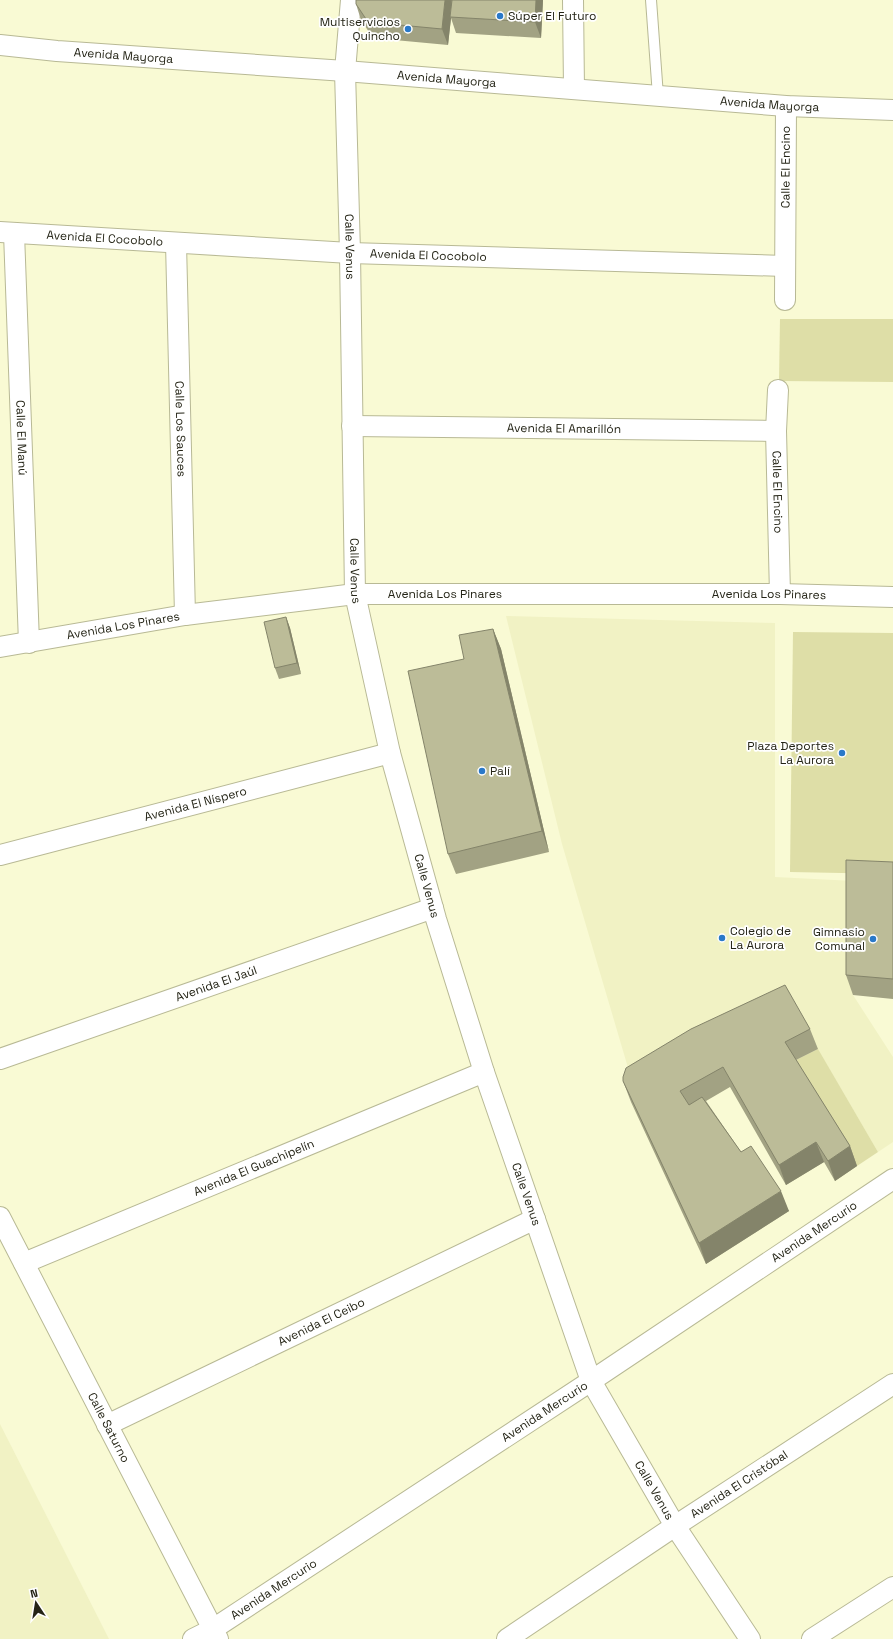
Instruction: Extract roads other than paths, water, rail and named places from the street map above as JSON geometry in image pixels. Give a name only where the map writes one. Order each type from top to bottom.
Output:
[{"type":"street","name":"Calle Venus","points":[[351,0],[345,71],[350,253],[355,594],[390,753],[433,908],[484,1072],[591,1381],[675,1526],[750,1639]]},
{"type":"street","points":[[573,0],[574,89]]},
{"type":"street","name":"Avenida Mayorga","points":[[0,45],[786,106],[893,110]]},
{"type":"street","name":"Calle El Encino","points":[[785,300],[786,106]]},
{"type":"street","name":"Avenida El Cocobolo","points":[[7,232],[350,253],[785,266]]},
{"type":"street","name":"Calle El Manú","points":[[7,232],[29,643]]},
{"type":"street","name":"Calle Los Sauces","points":[[176,243],[185,615]]},
{"type":"street","name":"Calle El Encino","points":[[778,390],[776,431],[780,594]]},
{"type":"street","name":"Avenida El Amarillón","points":[[352,426],[776,431]]},
{"type":"street","name":"Avenida Los Pinares","points":[[0,647],[185,615],[355,594],[780,594],[893,597]]},
{"type":"street","name":"Avenida El Níspero","points":[[0,855],[390,753]]},
{"type":"street","name":"Avenida El Jaúl","points":[[0,1059],[433,908]]},
{"type":"street","name":"Avenida El Guachipelín","points":[[24,1263],[484,1072]]},
{"type":"street","name":"Avenida Mercurio","points":[[193,1639],[215,1634],[893,1179]]},
{"type":"street","name":"Calle Saturno","points":[[0,1216],[215,1634]]},
{"type":"street","name":"Avenida El Ceibo","points":[[108,1425],[535,1219]]},
{"type":"street","name":"Avenida El Cristóbal","points":[[507,1639],[675,1526],[893,1384]]},
{"type":"street","points":[[812,1639],[893,1587]]},
{"type":"lane","points":[[651,0],[658,96]]},
{"type":"place","name":"Súper El Futuro","points":[[500,16]]},
{"type":"place","name":"Multiservicios Quincho","points":[[408,29]]},
{"type":"place","name":"Plaza Deportes La Aurora","points":[[842,753]]},
{"type":"place","name":"Palí","points":[[482,771]]},
{"type":"place","name":"Colegio de La Aurora","points":[[722,938]]},
{"type":"place","name":"Gimnasio Comunal","points":[[873,939]]}]
